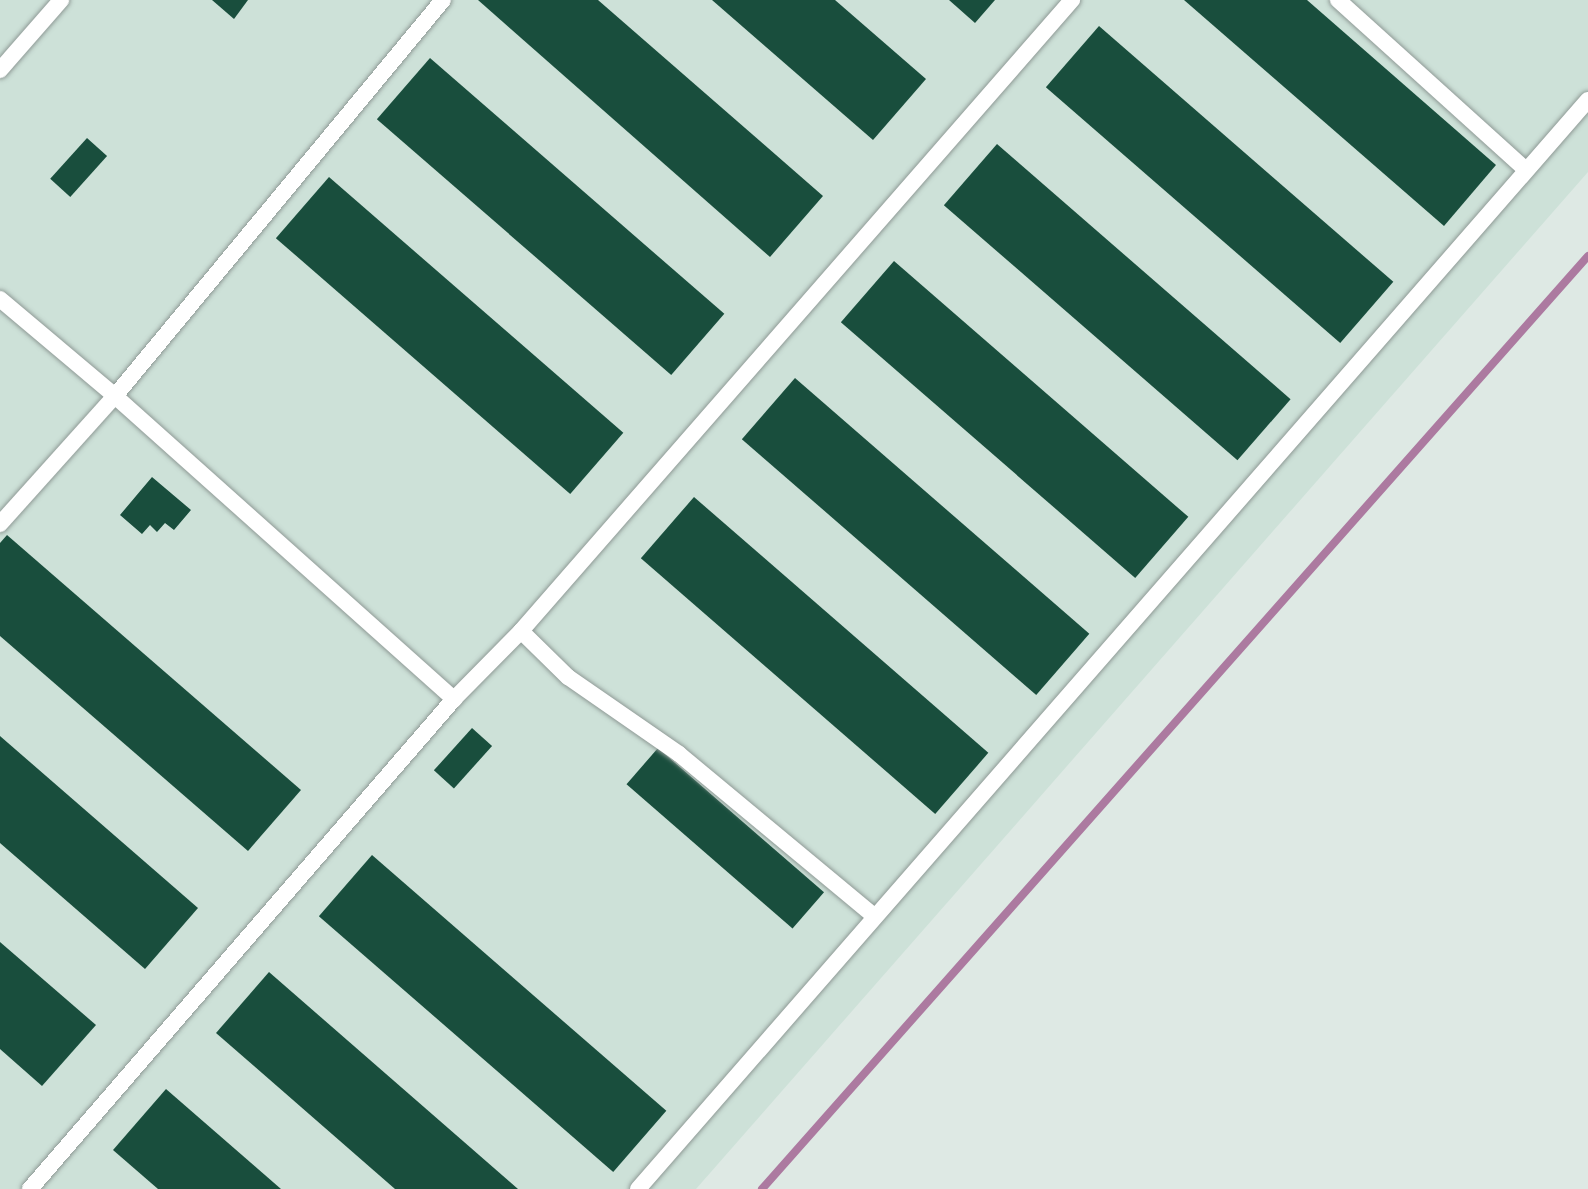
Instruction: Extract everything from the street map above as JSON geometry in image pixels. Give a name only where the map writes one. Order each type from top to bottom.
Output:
[{"type":"lane","points":[[0,70],[61,0]]},
{"type":"lane","points":[[0,524],[115,396],[443,0]]},
{"type":"lane","points":[[30,1189],[454,699],[521,631],[1072,0]]},
{"type":"lane","points":[[1338,0],[1525,169]]},
{"type":"lane","points":[[638,1189],[873,915],[1131,625],[1525,169],[1588,100]]},
{"type":"lane","points":[[0,299],[115,396],[454,699]]},
{"type":"lane","points":[[521,631],[568,677],[679,754],[873,915]]},
{"type":"shaded area","points":[[0,0],[1588,0],[1588,172],[696,1189],[0,1189]]},
{"type":"building","points":[[212,0],[248,0],[234,19]]},
{"type":"building","points":[[478,0],[598,0],[823,196],[770,257]]},
{"type":"building","points":[[712,0],[835,0],[926,79],[873,140]]},
{"type":"building","points":[[949,0],[995,0],[975,23]]},
{"type":"building","points":[[1184,0],[1307,0],[1496,165],[1444,226]]},
{"type":"building","points":[[1099,26],[1393,282],[1340,343],[1046,87]]},
{"type":"building","points":[[430,58],[724,314],[671,375],[377,119]]},
{"type":"building","points":[[87,138],[107,156],[70,197],[50,179]]},
{"type":"building","points":[[997,144],[1291,399],[1237,460],[944,205]]},
{"type":"building","points":[[329,177],[623,433],[570,494],[276,238]]},
{"type":"building","points":[[894,261],[1188,517],[1135,578],[841,322]]},
{"type":"building","points":[[795,378],[1089,634],[1036,695],[742,439]]},
{"type":"building","points":[[152,477],[191,510],[174,530],[165,523],[157,532],[150,525],[142,534],[120,515]]},
{"type":"building","points":[[694,497],[988,753],[935,814],[641,558]]},
{"type":"building","points":[[7,535],[301,790],[248,851],[0,636],[0,543]]},
{"type":"building","points":[[472,728],[492,746],[454,788],[434,770]]},
{"type":"building","points":[[0,736],[198,908],[145,969],[0,843]]},
{"type":"building","points":[[658,748],[824,892],[793,929],[627,784]]},
{"type":"building","points":[[372,855],[666,1111],[613,1172],[319,916]]},
{"type":"building","points":[[0,942],[96,1025],[42,1086],[0,1049]]},
{"type":"building","points":[[269,972],[518,1189],[395,1189],[216,1033]]},
{"type":"building","points":[[166,1089],[281,1189],[158,1189],[113,1150]]},
{"type":"waterway","points":[[762,1189],[1588,256]]}]
